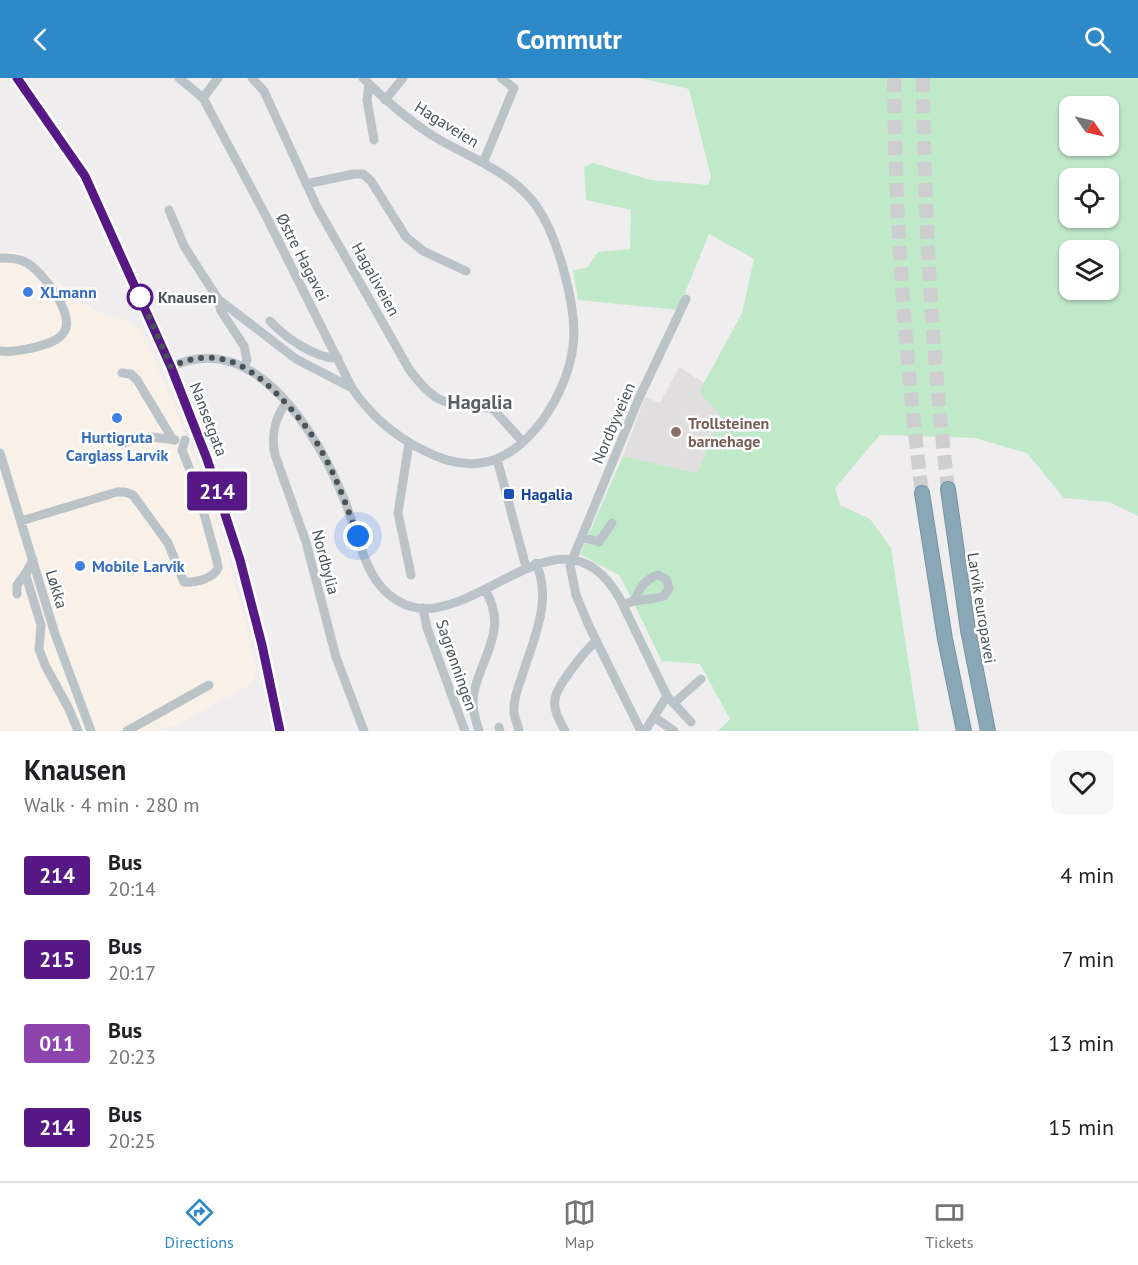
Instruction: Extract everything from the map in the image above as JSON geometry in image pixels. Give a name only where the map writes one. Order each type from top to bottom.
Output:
[{"type":"highway","name":"Larvik europavei","points":[[948,489],[968,630],[987,731]]},
{"type":"highway","points":[[922,493],[941,618],[964,731]]},
{"type":"main road","name":"Nansetgata","points":[[17,78],[85,176],[171,367],[198,436],[240,560],[262,645],[280,731]]},
{"type":"street","name":"Østre Hagavei","points":[[179,78],[202,98],[265,214],[352,388],[373,415],[409,443],[447,460],[465,464],[482,464],[497,459]]},
{"type":"street","points":[[202,98],[218,78]]},
{"type":"street","name":"Hagaliveien","points":[[252,78],[264,91],[306,184],[419,383],[436,399],[447,404],[493,409],[523,442]]},
{"type":"street","points":[[385,100],[404,78]]},
{"type":"street","points":[[483,163],[514,88],[501,78]]},
{"type":"street","name":"Hagaveien","points":[[366,81],[385,100],[431,135],[483,163],[516,184],[527,194],[538,208],[546,224],[566,278],[574,319],[574,345],[568,372],[547,414],[523,442],[497,459]]},
{"type":"street","name":"Hagaveien","points":[[366,81],[374,140]]},
{"type":"street","points":[[306,184],[363,174],[371,181],[406,237],[423,251],[466,271]]},
{"type":"street","points":[[169,210],[183,246],[218,299],[296,358],[352,388]]},
{"type":"street","points":[[0,258],[24,261],[36,270],[52,287],[67,322],[63,334],[56,340],[15,351],[0,351]]},
{"type":"street","points":[[218,299],[221,312],[244,346],[247,360],[244,367]]},
{"type":"street","name":"Nordbyveien","points":[[572,560],[651,373],[686,299]]},
{"type":"street","points":[[270,321],[293,342],[328,357],[338,358]]},
{"type":"street","points":[[171,367],[195,358],[209,357],[233,362],[259,376],[286,403],[305,426],[326,459],[371,570],[378,582],[402,603],[423,608],[450,604],[485,590],[526,567],[548,560],[582,562],[603,575],[613,586],[623,604],[671,700],[691,722]]},
{"type":"street","points":[[122,373],[131,374],[137,380],[173,440]]},
{"type":"street","points":[[651,373],[660,378]]},
{"type":"street","name":"Nordbylia","points":[[286,403],[276,419],[273,442],[275,455],[306,542],[336,657],[364,731]]},
{"type":"street","points":[[121,444],[139,438],[185,440],[198,436]]},
{"type":"street","points":[[21,521],[117,492],[125,492],[133,495],[168,543],[183,582],[188,583],[214,575],[218,568],[217,561],[196,485],[182,450],[185,440]]},
{"type":"street","points":[[409,443],[398,513],[411,575]]},
{"type":"street","name":"Løkka","points":[[0,453],[2,479],[21,521],[56,634],[91,731]]},
{"type":"street","points":[[497,459],[526,567]]},
{"type":"street","points":[[582,537],[599,542],[612,523]]},
{"type":"street","points":[[17,594],[17,585],[33,560]]},
{"type":"street","points":[[572,560],[570,571],[576,595],[596,641],[643,731],[671,700],[701,679]]},
{"type":"street","points":[[519,731],[514,713],[515,698],[541,616],[544,592],[541,573],[536,563]]},
{"type":"street","points":[[27,571],[28,584],[41,625],[39,649],[78,731]]},
{"type":"street","points":[[479,731],[473,703],[493,634],[494,610],[485,590]]},
{"type":"street","points":[[623,604],[635,599]]},
{"type":"street","name":"Sagrønningen","points":[[423,608],[427,628],[465,731]]},
{"type":"street","points":[[565,731],[557,715],[555,698],[585,651],[596,641]]},
{"type":"street","points":[[127,731],[209,685]]},
{"type":"street","points":[[654,717],[674,731]]},
{"type":"shaded area","points":[[0,251],[20,253],[35,262],[82,302],[99,312],[127,321],[140,329],[175,407],[215,515],[243,612],[256,668],[255,678],[250,685],[178,724],[159,731],[0,731]]},
{"type":"shaded area","points":[[679,367],[704,383],[699,392],[721,416],[697,473],[623,456],[645,397],[660,403]]},
{"type":"green space","points":[[640,78],[1138,78],[1138,516],[1109,502],[1064,498],[1027,453],[975,438],[880,435],[835,488],[840,505],[870,519],[891,548],[919,731],[718,731],[730,719],[700,664],[662,661],[620,576],[580,554],[623,456],[697,473],[721,416],[699,392],[742,313],[754,259],[709,234],[678,310],[578,300],[573,270],[587,268],[598,252],[630,249],[631,210],[586,200],[584,167],[593,163],[651,180],[708,185],[711,177],[689,89]]},
{"type":"tunnel","points":[[894,78],[896,182],[902,286],[922,493]]},
{"type":"tunnel","points":[[923,78],[930,284],[937,386],[948,489]]},
{"type":"bus line","name":"214","points":[[17,78],[85,176],[171,367],[207,459],[240,560],[262,645],[280,731]]},
{"type":"place","name":"XLmann","points":[[28,292]]},
{"type":"place","name":"Knausen","points":[[140,297]]},
{"type":"place","name":"Hurtigruta Carglass Larvik","points":[[117,418]]},
{"type":"place","name":"Trollsteinen barnehage","points":[[676,432]]},
{"type":"place","name":"Hagalia","points":[[509,494]]},
{"type":"place","name":"Mobile Larvik","points":[[80,566]]},
{"type":"district","name":"Hagalia","points":[[480,402]]},
{"type":"route","points":[[140,297],[136,287],[171,367],[195,358],[209,357],[233,362],[259,376],[300,418],[331,468],[358,536]]}]
